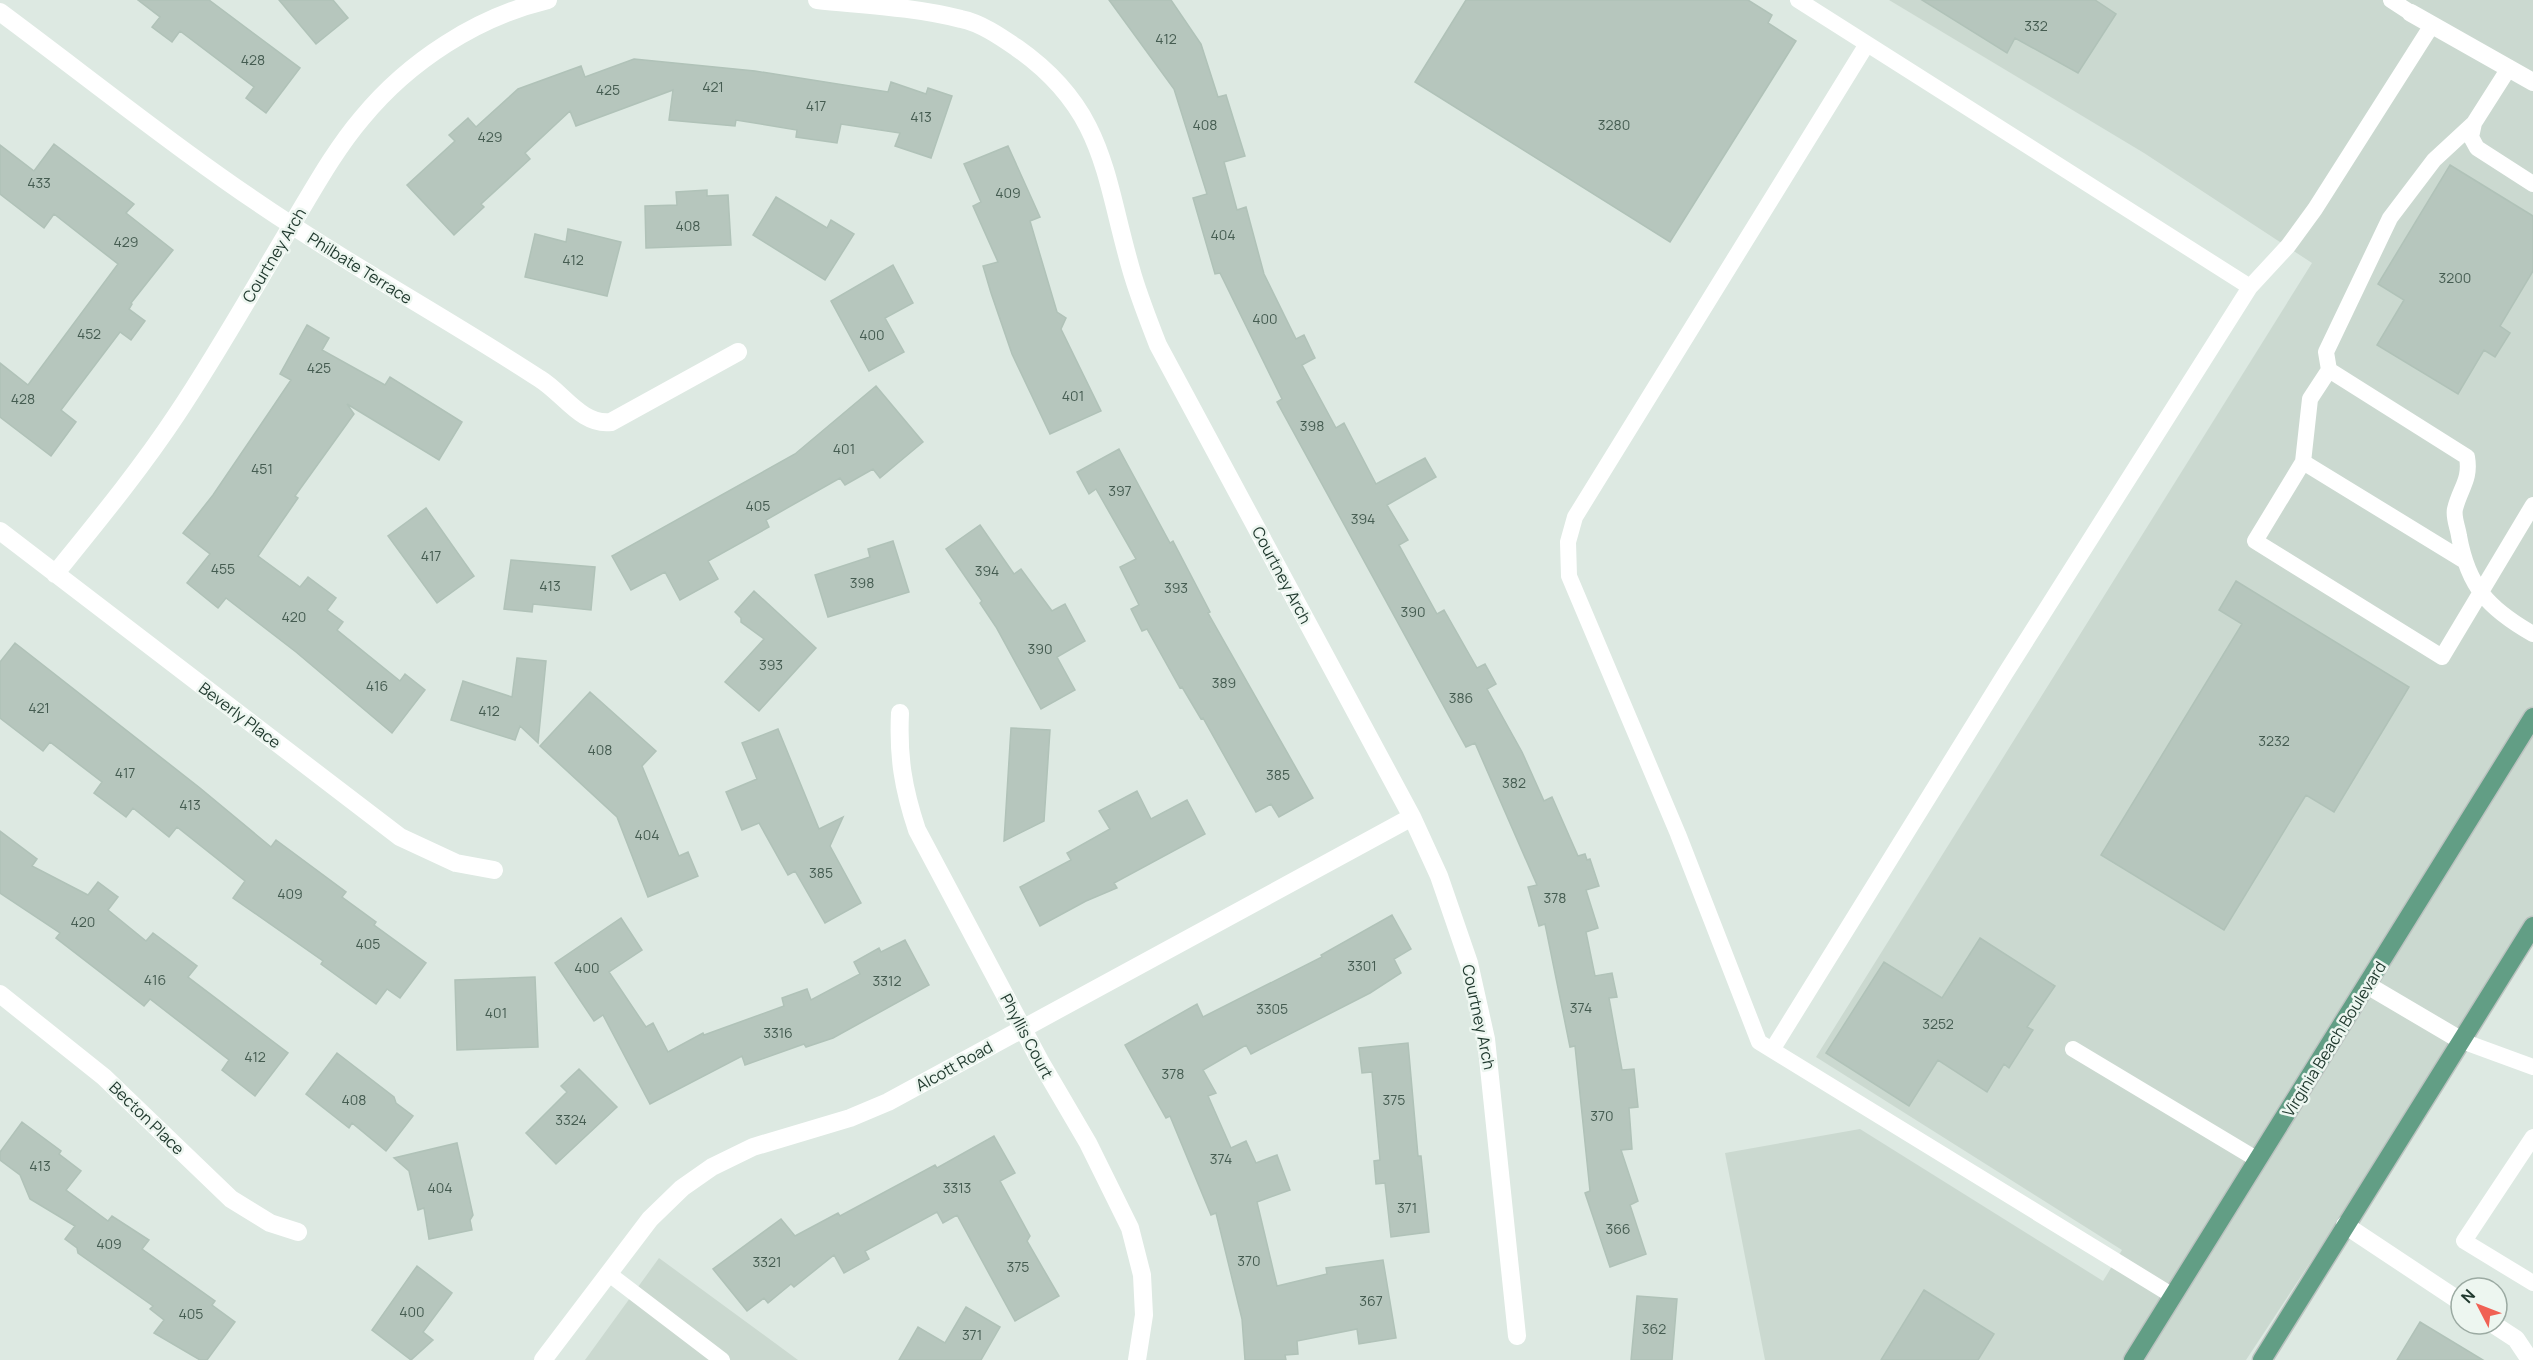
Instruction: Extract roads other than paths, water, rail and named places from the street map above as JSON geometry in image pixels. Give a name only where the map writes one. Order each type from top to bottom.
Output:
[{"type":"main road","name":"Virginia Beach Boulevard","points":[[2133,1360],[2533,717]]},
{"type":"main road","points":[[2262,1360],[2533,926]]},
{"type":"street","name":"Courtney Arch","points":[[55,574],[127,484],[177,414],[331,160],[363,117],[400,79],[442,46],[470,30],[528,5],[548,0]]},
{"type":"street","name":"Courtney Arch","points":[[817,0],[908,9],[963,19],[1001,37],[1036,61],[1065,91],[1085,119],[1104,159],[1133,277],[1158,345],[1412,818],[1443,887],[1469,963],[1486,1039],[1517,1336]]},
{"type":"street","name":"Philbate Terrace","points":[[0,12],[292,226],[542,380],[590,420],[602,423],[611,422],[738,352]]},
{"type":"street","points":[[2411,13],[2533,82]]},
{"type":"street","name":"Beverly Place","points":[[0,531],[400,837],[456,863],[494,870]]},
{"type":"street","name":"Phyllis Court","points":[[900,713],[899,753],[904,792],[917,830],[1022,1028],[1088,1143],[1130,1228],[1142,1275],[1144,1315],[1137,1360]]},
{"type":"street","name":"Alcott Road","points":[[543,1360],[650,1219],[682,1188],[712,1167],[753,1147],[850,1118],[888,1102],[1412,818]]},
{"type":"street","points":[[2367,985],[2462,1041]]},
{"type":"street","name":"Becton Place","points":[[0,994],[104,1077],[231,1199],[270,1223],[298,1232]]},
{"type":"street","points":[[2345,1225],[2449,1294]]},
{"type":"street","points":[[2509,1334],[2516,1339],[2530,1360]]},
{"type":"lane","points":[[1798,0],[2250,287]]},
{"type":"lane","points":[[2391,0],[2411,13]]},
{"type":"lane","points":[[1772,1050],[2005,674],[2250,287],[2288,246],[2308,218],[2432,25]]},
{"type":"lane","points":[[1867,44],[1575,517],[1568,542],[1569,576],[1678,834],[1759,1042],[2173,1296]]},
{"type":"lane","points":[[2509,68],[2474,123],[2434,160],[2390,218],[2326,352],[2329,370],[2310,399],[2303,462],[2255,541],[2442,657],[2533,505]]},
{"type":"lane","points":[[2474,123],[2470,137],[2477,148],[2533,184]]},
{"type":"lane","points":[[2329,370],[2467,457],[2470,471],[2454,511],[2463,560],[2480,594],[2508,620],[2533,634]]},
{"type":"lane","points":[[2303,462],[2463,560]]},
{"type":"lane","points":[[2462,1041],[2533,1067]]},
{"type":"lane","points":[[2073,1049],[2258,1160]]},
{"type":"lane","points":[[2533,1137],[2464,1242],[2533,1283]]},
{"type":"lane","points":[[609,1274],[722,1360]]}]
